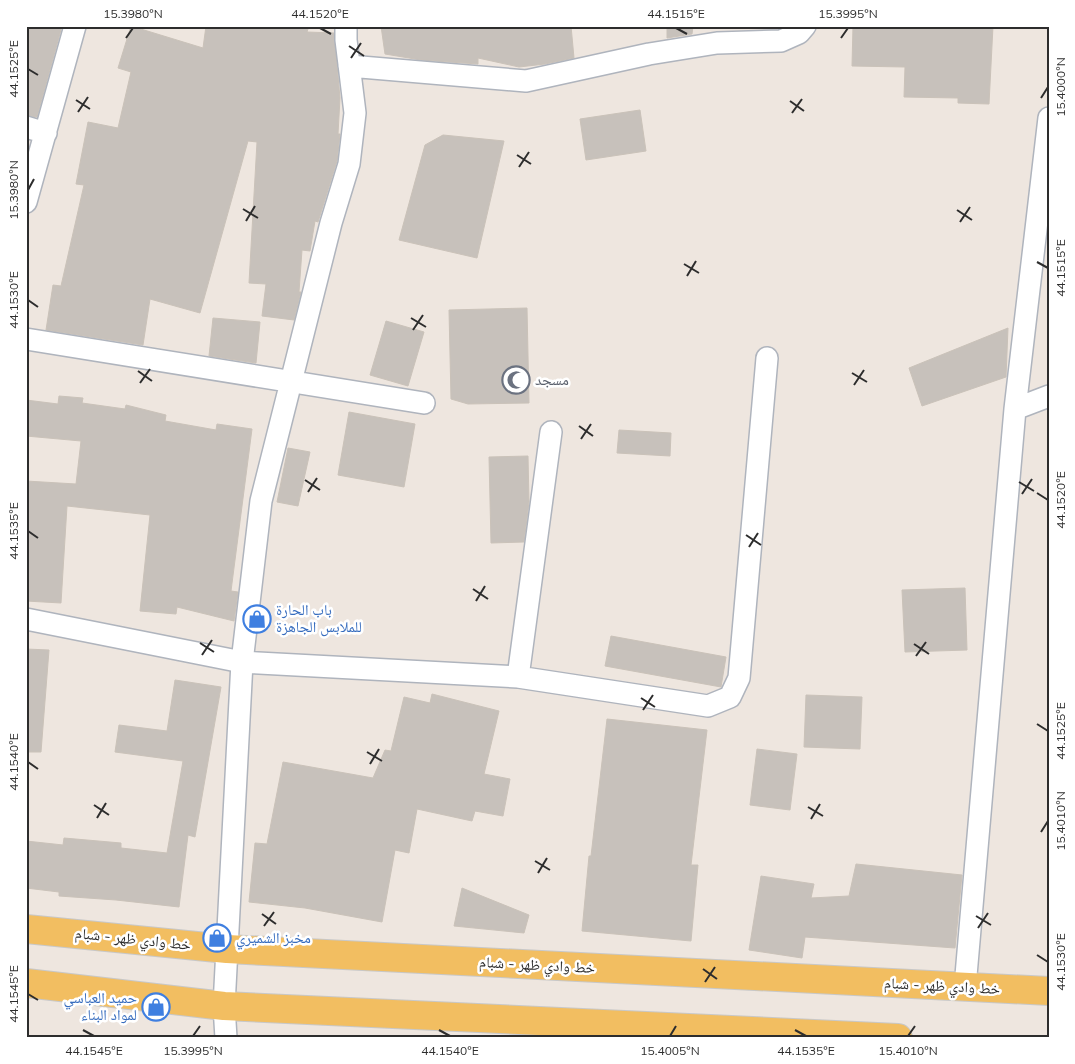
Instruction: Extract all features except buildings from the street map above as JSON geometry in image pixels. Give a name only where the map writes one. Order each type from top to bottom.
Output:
[{"type":"main road","name":"خط وادي ظهر - شبام","points":[[26,928],[227,949],[1049,991]]},
{"type":"main road","points":[[26,984],[224,1006],[898,1038]]},
{"type":"street","points":[[26,202],[36,130],[75,26]]},
{"type":"street","points":[[226,1038],[224,1006],[242,662],[261,501],[331,223],[349,164],[355,113],[346,26]]},
{"type":"street","points":[[349,66],[526,82],[649,54],[717,43],[781,41],[799,33],[805,26]]},
{"type":"street","points":[[965,987],[1015,409],[1049,118]]},
{"type":"street","points":[[26,339],[424,403]]},
{"type":"street","points":[[26,619],[242,662],[518,677],[708,706],[730,697],[739,678],[767,358]]},
{"type":"street","points":[[1015,409],[1049,396]]},
{"type":"street","points":[[518,677],[551,432]]},
{"type":"place","name":"مسجد","points":[[516,380]]},
{"type":"place","name":"باب الحارة للملابس الجاهزة","points":[[257,619]]},
{"type":"place","name":"مخبز الشميري","points":[[217,938]]},
{"type":"place","name":"حميد العباسي لمواد البناء","points":[[156,1007]]}]
